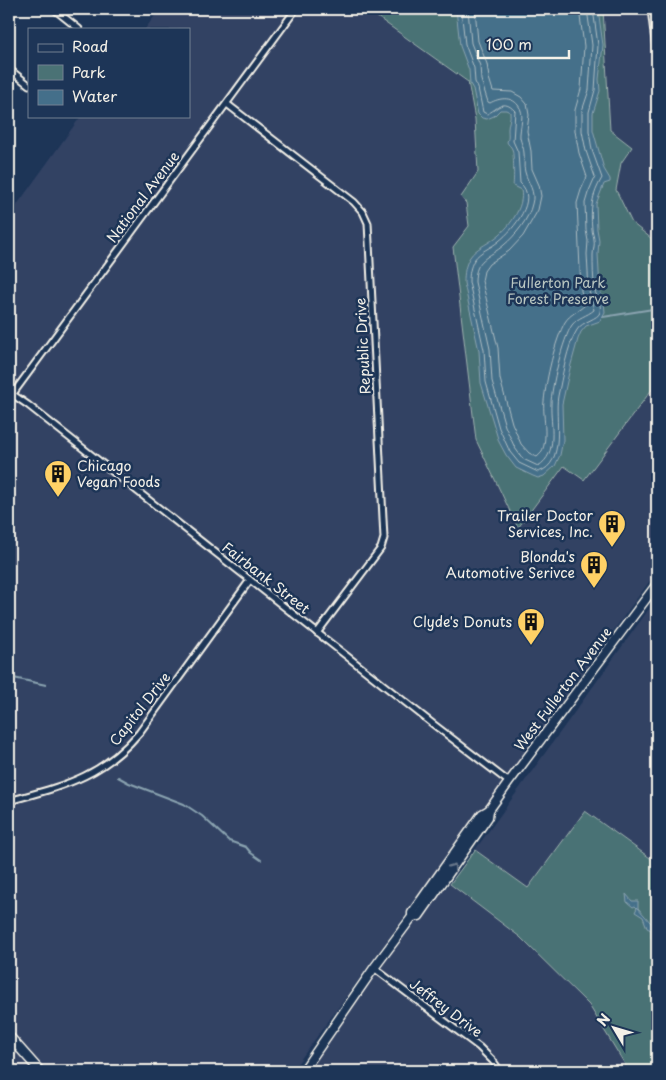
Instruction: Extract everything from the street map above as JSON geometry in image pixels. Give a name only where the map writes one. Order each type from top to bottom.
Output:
[{"type":"street","points":[[54,9],[78,28]]},
{"type":"street","name":"National Avenue","points":[[10,396],[296,9]]},
{"type":"street","points":[[651,9],[657,58]]},
{"type":"street","points":[[9,69],[28,84]]},
{"type":"street","name":"Republic Drive","points":[[227,104],[354,202],[363,212],[368,223],[384,538],[380,548],[317,633]]},
{"type":"street","name":"Fairbank Street","points":[[10,396],[28,405],[509,782]]},
{"type":"street","name":"Capitol Drive","points":[[9,801],[75,782],[118,755],[139,733],[250,580]]},
{"type":"street","name":"West Fullerton Avenue","points":[[303,1071],[374,968],[412,918],[412,913],[482,814],[489,810],[657,584]]},
{"type":"street","name":"Jeffrey Drive","points":[[374,968],[479,1047],[500,1071]]},
{"type":"street","points":[[9,1036],[40,1071]]},
{"type":"street","points":[[9,1055],[16,1045]]},
{"type":"shaded area","points":[[160,9],[366,9],[467,82],[475,119],[478,172],[461,197],[466,203],[469,226],[453,247],[476,440],[518,528],[564,465],[584,480],[657,384],[657,571],[292,1071],[9,1071],[9,216],[80,118],[190,118],[190,28],[146,28]]},
{"type":"shaded area","points":[[603,9],[657,9],[657,243],[632,223],[616,190],[621,163],[632,147],[610,130]]},
{"type":"shaded area","points":[[657,598],[657,863],[585,811],[528,888],[475,850]]},
{"type":"shaded area","points":[[450,884],[520,937],[589,1005],[630,1071],[306,1071],[413,923]]},
{"type":"green space","name":"Fullerton Park Forest Preserve","points":[[366,9],[603,9],[610,130],[632,147],[621,163],[616,190],[632,223],[657,243],[657,384],[584,480],[564,466],[518,528],[476,440],[453,247],[469,226],[466,203],[461,197],[478,172],[475,119],[468,82]]},
{"type":"green space","points":[[585,811],[657,863],[657,1071],[629,1071],[589,1005],[520,937],[450,884],[475,850],[528,888]]},
{"type":"water","points":[[456,9],[598,9],[603,45],[599,79],[600,91],[593,113],[593,130],[604,169],[610,179],[610,182],[604,184],[596,204],[600,290],[605,312],[600,321],[586,326],[578,339],[562,404],[563,440],[560,455],[555,466],[544,476],[538,478],[516,468],[506,455],[499,442],[481,383],[479,351],[464,283],[465,269],[472,254],[500,234],[510,223],[518,210],[522,197],[521,190],[513,186],[513,152],[507,142],[510,112],[500,110],[494,116],[487,119],[482,118],[478,114],[473,89],[470,84],[469,70],[460,46]]},
{"type":"water","points":[[626,894],[632,901],[638,901],[638,908],[657,930],[657,950],[654,950],[656,938],[651,938],[651,930],[647,928],[643,917],[635,912],[637,908],[627,902]]},
{"type":"waterway","points":[[603,317],[653,309],[657,310]]},
{"type":"waterway","points":[[9,677],[46,685]]},
{"type":"waterway","points":[[118,777],[184,804],[202,816],[229,841],[246,847],[261,860]]},
{"type":"place","name":"Chicago Vegan Foods","points":[[58,498]]},
{"type":"place","name":"Trailer Doctor Services, Inc.","points":[[612,548]]},
{"type":"place","name":"Blonda's Automotive Serivce","points":[[594,589]]},
{"type":"place","name":"Clyde's Donuts","points":[[531,646]]}]
